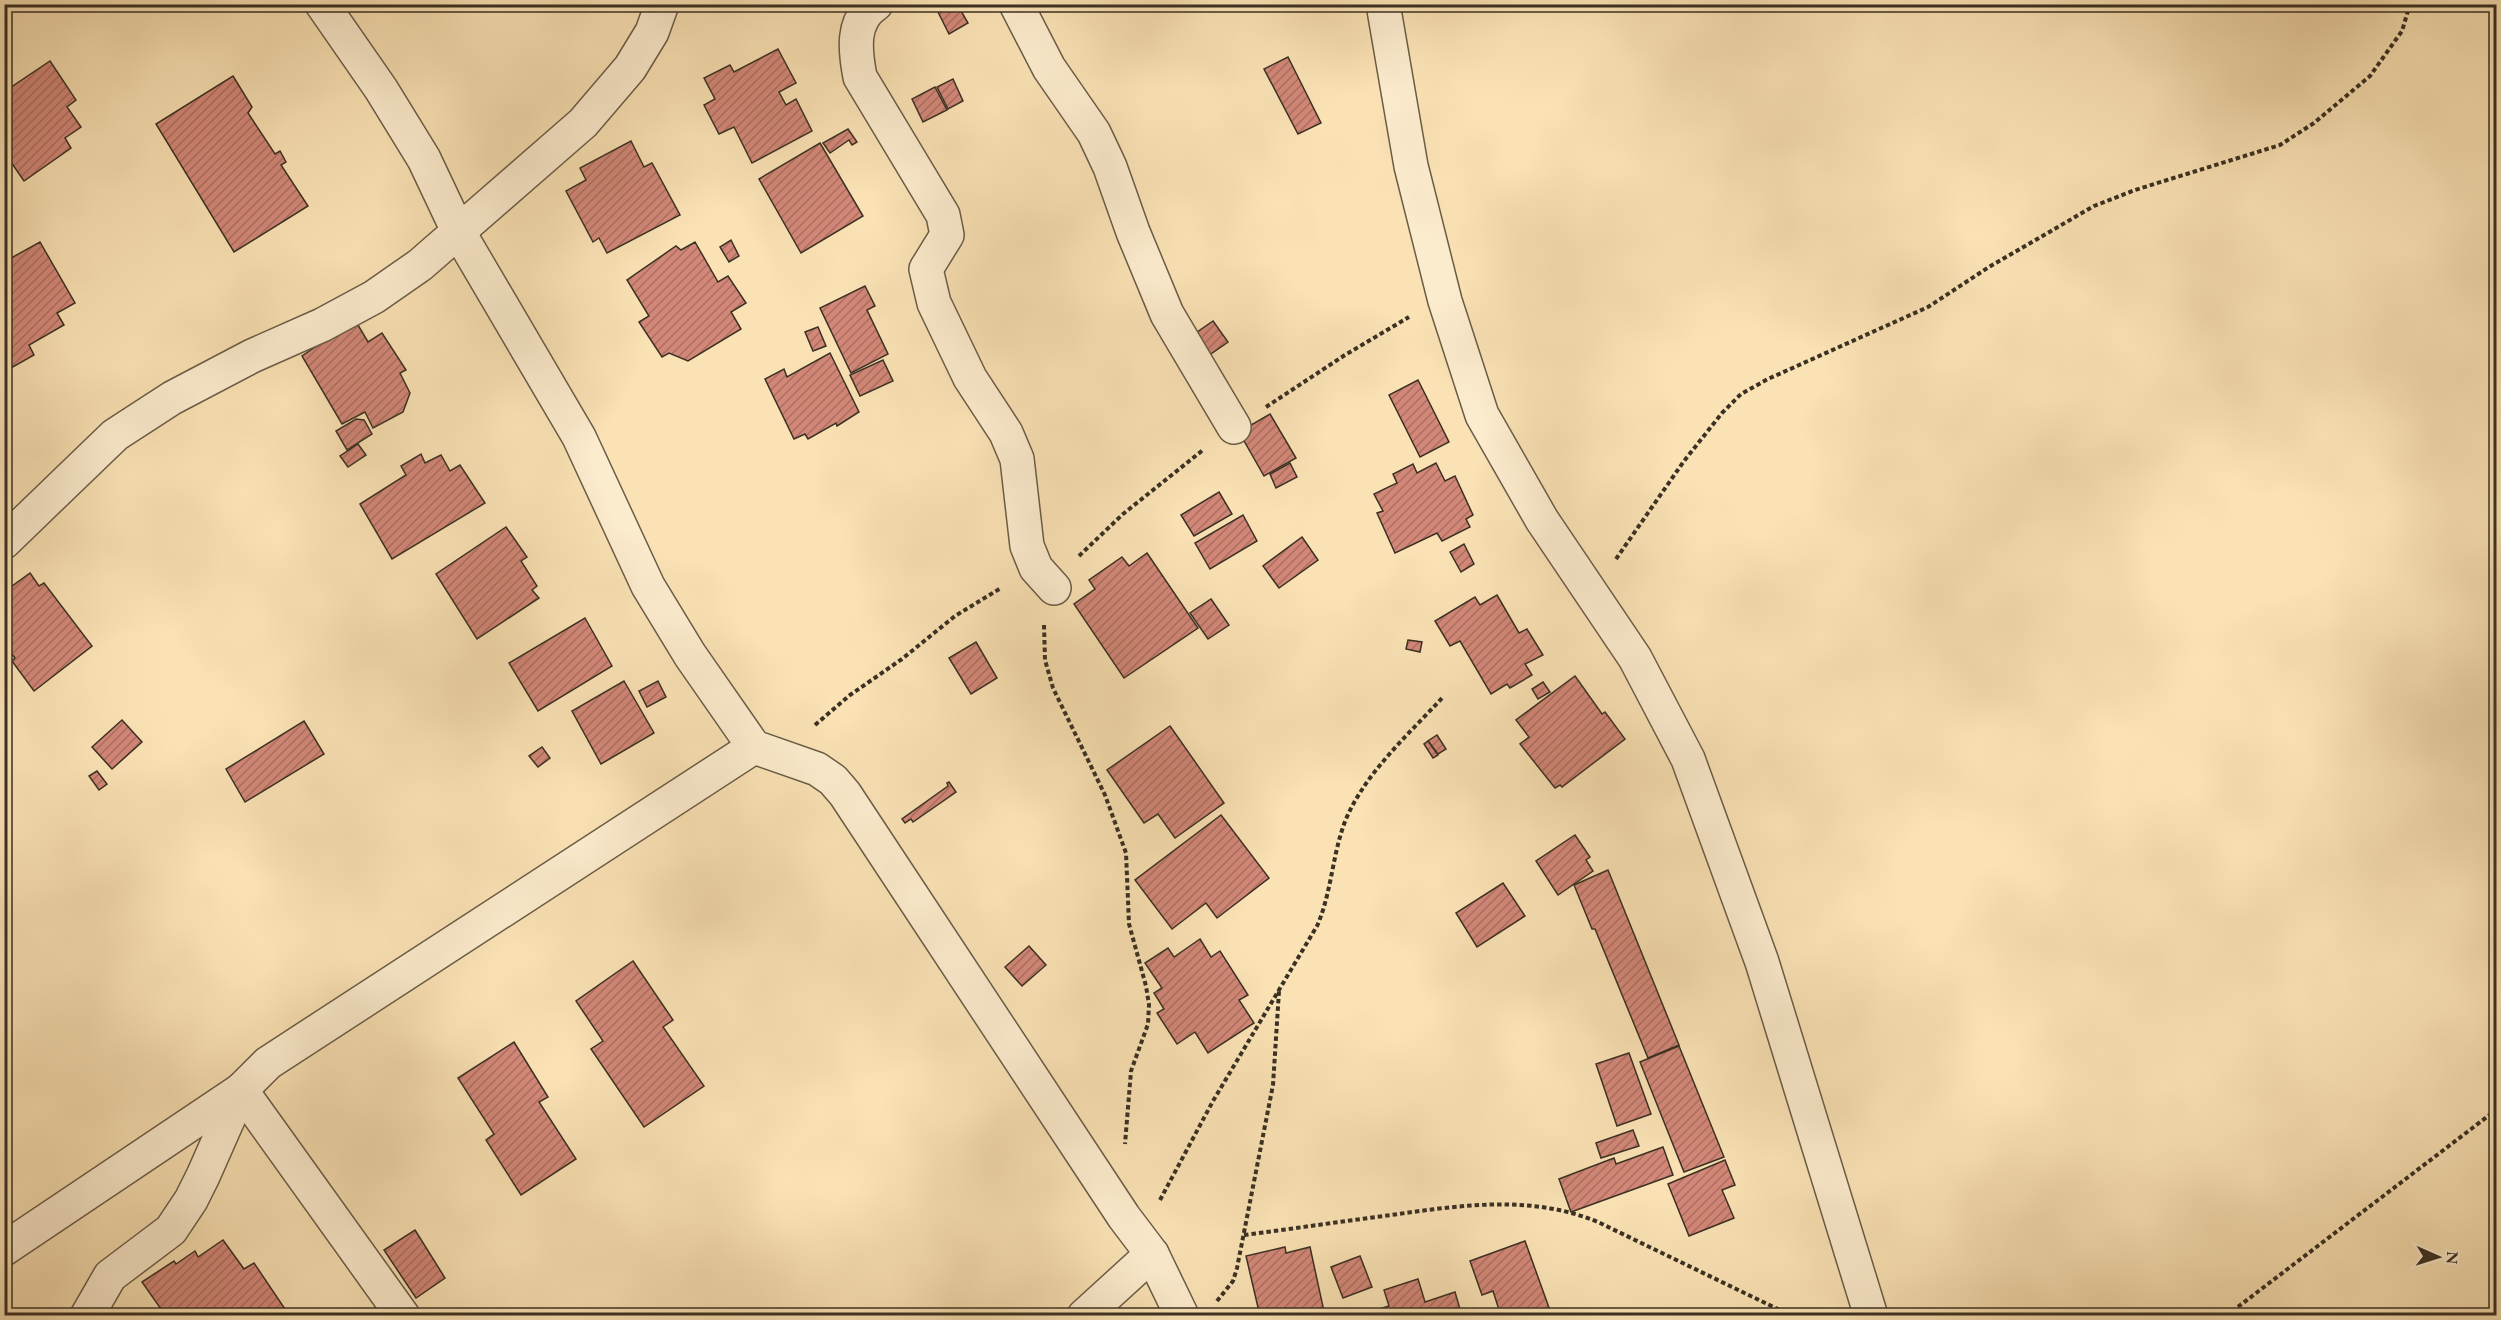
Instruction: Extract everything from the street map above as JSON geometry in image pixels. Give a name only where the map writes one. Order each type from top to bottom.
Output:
[{"type":"street","points":[[322,4],[381,89],[418,149],[458,231],[579,437],[648,586],[690,655],[767,751],[817,768],[833,780],[845,794],[1146,1247],[1196,1312]]},
{"type":"street","points":[[4,542],[115,435],[172,398],[374,297],[420,265],[583,123],[630,68],[652,32],[662,4]]},
{"type":"street","points":[[876,4],[858,26],[855,54],[860,77],[943,215],[947,235],[926,269],[934,303],[970,378],[1006,433],[1017,459],[1027,546],[1045,578]]},
{"type":"street","points":[[1016,4],[1048,68],[1094,133],[1110,167],[1133,232],[1167,314],[1234,427]]},
{"type":"street","points":[[1383,4],[1411,166],[1445,302],[1482,415],[1542,520],[1635,658],[1688,759],[1762,962],[1870,1316]]},
{"type":"street","points":[[4,1249],[242,1090],[268,1064],[291,1047],[767,751]]},
{"type":"street","points":[[87,1316],[110,1276],[171,1230],[195,1192],[242,1090]]},
{"type":"street","points":[[242,1090],[403,1316]]},
{"type":"street","points":[[1084,1316],[1146,1247]]},
{"type":"path","points":[[1592,594],[1684,461],[1722,413],[1741,394],[1768,379],[1928,307],[1989,267],[2094,206],[2135,190],[2280,145],[2314,123],[2370,76],[2402,31],[2410,4]]},
{"type":"path","points":[[767,751],[902,659],[955,616],[1045,578],[1080,554],[1171,474],[1234,427],[1400,320],[1445,302]]},
{"type":"path","points":[[1045,578],[1043,617],[1046,660],[1053,688],[1105,795],[1126,853],[1129,924],[1149,1005],[1148,1024],[1131,1071],[1127,1096],[1125,1150]]},
{"type":"path","points":[[1146,1247],[1213,1101],[1324,909],[1346,820],[1376,771],[1443,697]]},
{"type":"path","points":[[1196,1312],[1225,1293],[1233,1281],[1273,1085],[1279,990]]},
{"type":"path","points":[[2226,1316],[2496,1110]]},
{"type":"path","points":[[1244,1235],[1473,1204],[1556,1209],[1577,1213],[1600,1223],[1792,1316]]},
{"type":"building","points":[[934,4],[957,4],[968,23],[949,34]]},
{"type":"building","points":[[778,49],[796,83],[779,92],[786,105],[796,99],[812,131],[752,163],[734,127],[719,134],[704,105],[715,99],[704,78],[730,65],[734,72]]},
{"type":"building","points":[[1288,57],[1321,123],[1298,134],[1264,69]]},
{"type":"building","points":[[50,61],[76,100],[67,107],[81,127],[65,138],[71,148],[24,181],[4,152],[4,92]]},
{"type":"building","points":[[233,76],[252,107],[248,113],[275,154],[280,151],[286,162],[281,165],[308,206],[234,252],[156,124]]},
{"type":"building","points":[[953,79],[963,101],[948,109],[937,87]]},
{"type":"building","points":[[935,87],[947,110],[923,122],[912,99]]},
{"type":"building","points":[[848,129],[857,142],[852,145],[849,140],[830,153],[823,143]]},
{"type":"building","points":[[631,141],[644,167],[652,163],[680,215],[607,253],[599,238],[593,242],[566,191],[586,180],[580,168]]},
{"type":"building","points":[[820,143],[863,216],[801,253],[759,179]]},
{"type":"building","points":[[731,240],[739,256],[729,262],[720,247]]},
{"type":"building","points":[[40,242],[75,303],[57,313],[64,325],[29,345],[34,355],[4,372],[4,262]]},
{"type":"building","points":[[695,242],[718,282],[728,276],[746,303],[731,312],[741,329],[688,361],[669,353],[662,357],[639,322],[649,316],[627,280],[676,246],[681,250]]},
{"type":"building","points":[[865,286],[875,306],[867,310],[888,354],[851,373],[820,308]]},
{"type":"building","points":[[355,320],[368,342],[382,333],[406,370],[400,373],[410,393],[403,412],[373,428],[365,412],[342,424],[302,356]]},
{"type":"building","points":[[1213,321],[1228,342],[1208,356],[1193,335]]},
{"type":"building","points":[[818,327],[826,346],[813,351],[805,332]]},
{"type":"building","points":[[830,353],[859,412],[837,426],[836,423],[808,439],[805,434],[794,439],[765,379],[784,369],[787,377]]},
{"type":"building","points":[[883,360],[893,381],[860,396],[850,375]]},
{"type":"building","points":[[1418,380],[1449,442],[1420,457],[1389,395]]},
{"type":"building","points":[[1270,414],[1296,458],[1264,476],[1239,432]]},
{"type":"building","points":[[356,419],[364,420],[372,434],[347,450],[336,431]]},
{"type":"building","points":[[358,444],[366,455],[348,467],[340,456]]},
{"type":"building","points":[[421,454],[425,463],[441,455],[450,471],[460,465],[485,503],[392,559],[360,504],[406,475],[401,466]]},
{"type":"building","points":[[1290,463],[1297,477],[1276,488],[1270,474]]},
{"type":"building","points":[[1436,463],[1445,481],[1455,476],[1473,515],[1466,519],[1470,527],[1442,541],[1437,533],[1395,553],[1377,513],[1383,511],[1374,494],[1397,483],[1393,474],[1413,464],[1417,473]]},
{"type":"building","points":[[1219,492],[1232,514],[1194,536],[1181,515]]},
{"type":"building","points":[[1243,515],[1257,541],[1210,569],[1195,543]]},
{"type":"building","points":[[506,527],[527,557],[521,561],[537,586],[532,590],[539,598],[477,639],[436,574]]},
{"type":"building","points":[[1302,537],[1318,560],[1279,588],[1263,566]]},
{"type":"building","points":[[1464,544],[1474,564],[1461,572],[1450,552]]},
{"type":"building","points":[[1147,553],[1198,628],[1124,678],[1074,604],[1095,589],[1089,580],[1122,557],[1129,566]]},
{"type":"building","points":[[30,573],[39,586],[44,583],[92,646],[34,691],[12,661],[15,658],[4,644],[4,592]]},
{"type":"building","points":[[1497,595],[1519,633],[1527,629],[1543,655],[1525,664],[1532,675],[1510,688],[1507,684],[1491,694],[1460,641],[1450,646],[1435,621],[1475,597],[1480,605]]},
{"type":"building","points":[[1211,599],[1229,625],[1208,639],[1190,613]]},
{"type":"building","points":[[585,618],[612,666],[538,711],[509,663]]},
{"type":"building","points":[[1408,640],[1422,642],[1420,652],[1406,649]]},
{"type":"building","points":[[976,642],[997,678],[971,694],[949,658]]},
{"type":"building","points":[[1575,676],[1602,714],[1605,712],[1625,739],[1562,787],[1560,785],[1555,788],[1520,744],[1529,737],[1516,720]]},
{"type":"building","points":[[624,681],[654,733],[601,764],[572,711]]},
{"type":"building","points":[[658,681],[666,697],[647,707],[639,691]]},
{"type":"building","points":[[1543,682],[1550,692],[1538,699],[1532,689]]},
{"type":"building","points":[[122,720],[142,742],[112,769],[92,747]]},
{"type":"building","points":[[304,721],[324,754],[245,802],[226,769]]},
{"type":"building","points":[[1170,726],[1224,803],[1175,838],[1158,814],[1144,823],[1107,770]]},
{"type":"building","points":[[1437,735],[1446,749],[1438,754],[1428,741]]},
{"type":"building","points":[[1428,741],[1438,755],[1433,758],[1424,744]]},
{"type":"building","points":[[542,747],[550,758],[538,767],[529,756]]},
{"type":"building","points":[[97,771],[107,784],[99,790],[89,776]]},
{"type":"building","points":[[949,782],[956,792],[913,822],[911,819],[905,823],[902,819],[948,786]]},
{"type":"building","points":[[1221,815],[1269,878],[1217,918],[1206,903],[1172,929],[1135,880]]},
{"type":"building","points":[[1575,835],[1590,857],[1586,860],[1593,871],[1558,895],[1536,861]]},
{"type":"building","points":[[1608,870],[1679,1045],[1648,1058],[1595,929],[1592,929],[1574,885]]},
{"type":"building","points":[[1503,883],[1525,916],[1477,947],[1456,913]]},
{"type":"building","points":[[1200,939],[1211,957],[1220,951],[1248,995],[1239,1000],[1254,1023],[1208,1053],[1195,1032],[1177,1044],[1157,1013],[1164,1009],[1154,993],[1162,988],[1145,963],[1168,948],[1174,957]]},
{"type":"building","points":[[1029,946],[1046,965],[1022,986],[1005,967]]},
{"type":"building","points":[[633,961],[673,1020],[663,1027],[704,1086],[644,1127],[591,1049],[603,1041],[576,1001]]},
{"type":"building","points":[[514,1042],[548,1097],[539,1102],[576,1159],[521,1195],[486,1140],[494,1134],[458,1078]]},
{"type":"building","points":[[1679,1046],[1724,1157],[1684,1172],[1640,1062]]},
{"type":"building","points":[[1629,1053],[1651,1114],[1617,1126],[1596,1064]]},
{"type":"building","points":[[1633,1130],[1639,1146],[1601,1158],[1596,1143]]},
{"type":"building","points":[[1663,1147],[1673,1175],[1571,1212],[1559,1179],[1614,1158],[1616,1164]]},
{"type":"building","points":[[1725,1160],[1735,1185],[1722,1190],[1734,1218],[1689,1236],[1668,1184]]},
{"type":"building","points":[[415,1230],[445,1278],[416,1298],[384,1250]]},
{"type":"building","points":[[223,1240],[244,1269],[254,1263],[287,1312],[281,1316],[152,1316],[161,1309],[142,1282],[174,1261],[176,1264],[195,1251],[198,1257]]},
{"type":"building","points":[[1525,1241],[1552,1316],[1501,1316],[1493,1291],[1482,1295],[1470,1261]]},
{"type":"building","points":[[1285,1247],[1286,1253],[1310,1247],[1325,1316],[1260,1316],[1246,1256]]},
{"type":"building","points":[[1360,1256],[1372,1287],[1343,1298],[1331,1267]]},
{"type":"building","points":[[1418,1279],[1425,1302],[1455,1292],[1462,1316],[1381,1316],[1379,1309],[1389,1306],[1384,1290]]}]
